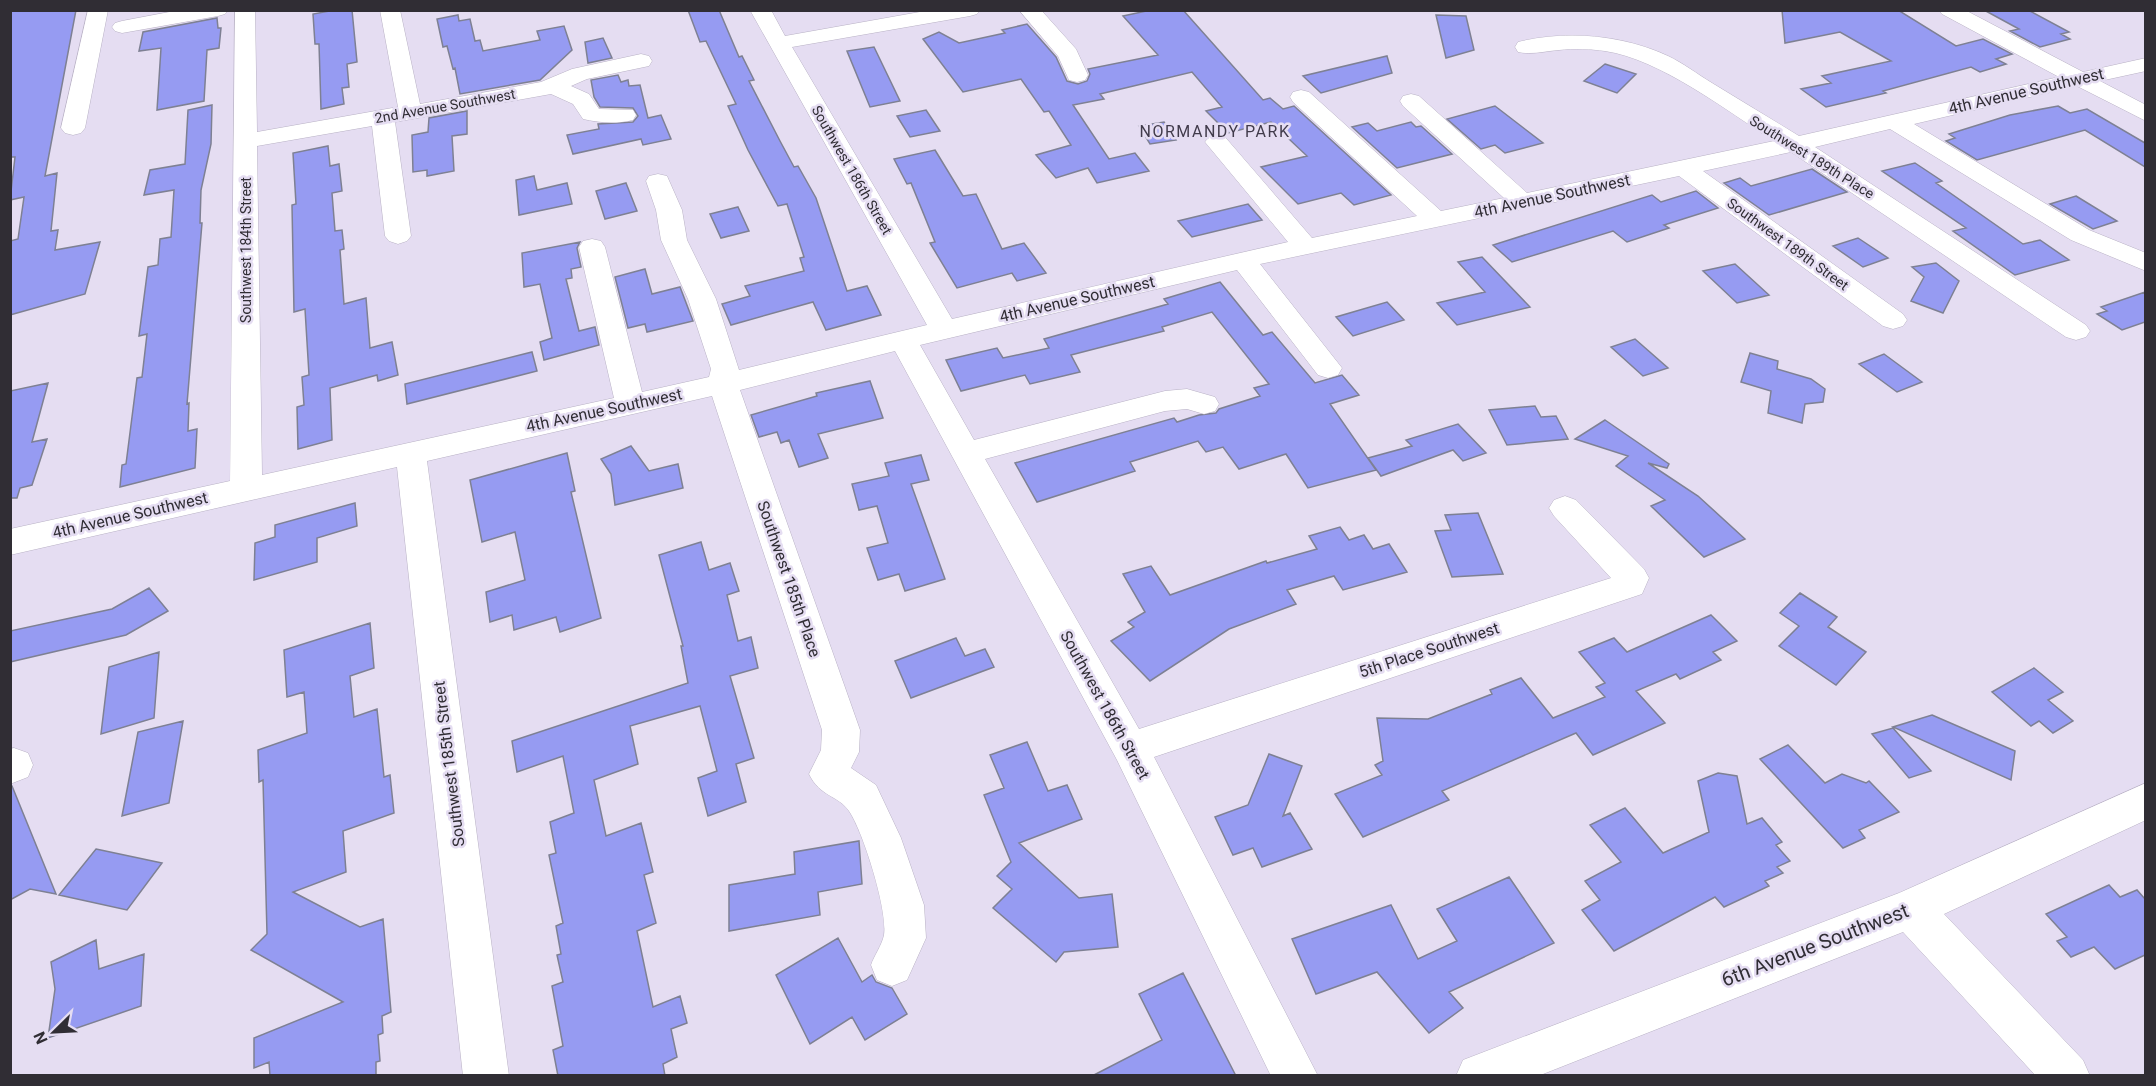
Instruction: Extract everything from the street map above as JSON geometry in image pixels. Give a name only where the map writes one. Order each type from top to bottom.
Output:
[{"type":"street","points":[[74,128],[98,10]]},
{"type":"street","points":[[122,27],[218,10]]},
{"type":"street","name":"Southwest 184th Street","points":[[245,10],[246,489]]},
{"type":"street","points":[[390,10],[410,112]]},
{"type":"street","name":"Southwest 186th Street","points":[[760,10],[944,330]]},
{"type":"street","points":[[779,44],[970,10]]},
{"type":"street","points":[[1029,10],[1068,54],[1077,75]]},
{"type":"street","points":[[1949,10],[2145,114]]},
{"type":"street","name":"Southwest 189th Place","points":[[1526,47],[1583,42],[1625,48],[1673,68],[1767,129],[1795,144],[2076,331]]},
{"type":"street","name":"2nd Avenue Southwest","points":[[246,141],[552,86],[580,74],[641,61]]},
{"type":"street","name":"4th Avenue Southwest","points":[[10,542],[723,384],[1243,260],[1795,144],[2145,64]]},
{"type":"street","points":[[552,86],[581,99],[591,114],[605,117],[626,115]]},
{"type":"street","points":[[1301,97],[1436,220]]},
{"type":"street","points":[[1411,100],[1523,202]]},
{"type":"street","points":[[383,117],[398,236]]},
{"type":"street","points":[[1893,122],[2080,234],[2145,263]]},
{"type":"street","points":[[1217,142],[1306,247]]},
{"type":"street","name":"Southwest 189th Street","points":[[1684,168],[1893,320]]},
{"type":"street","name":"Southwest 185th Place","points":[[658,181],[669,210],[674,240],[702,299],[724,369],[723,384],[841,730],[840,752],[828,774],[862,797],[881,838],[903,905],[905,938],[892,965]]},
{"type":"street","points":[[592,247],[630,405]]},
{"type":"street","points":[[1243,260],[1328,368]]},
{"type":"street","name":"Southwest 186th Street","points":[[904,341],[1130,748],[1295,1076]]},
{"type":"street","points":[[966,453],[1165,401],[1187,399],[1204,404]]},
{"type":"street","name":"Southwest 185th Street","points":[[411,453],[486,1076]]},
{"type":"street","name":"5th Place Southwest","points":[[1130,748],[1630,585],[1632,578],[1564,508]]},
{"type":"street","name":"6th Avenue Southwest","points":[[1479,1076],[1910,909],[2145,801]]},
{"type":"street","points":[[1910,909],[2067,1076]]},
{"type":"building","points":[[10,10],[76,10],[45,176],[57,173],[51,231],[58,230],[55,250],[100,242],[85,294],[10,315],[10,241],[18,239],[24,197],[10,200],[15,157],[10,157]]},
{"type":"building","points":[[352,10],[357,62],[347,64],[349,87],[342,88],[344,104],[321,109],[319,44],[315,44],[313,14]]},
{"type":"building","points":[[688,10],[719,10],[739,57],[742,56],[754,80],[749,81],[794,167],[798,166],[816,198],[847,291],[867,286],[881,315],[826,330],[813,302],[731,325],[722,304],[750,296],[745,286],[804,271],[800,258],[804,257],[787,204],[778,206],[748,150],[728,106],[736,104],[706,41],[700,42]]},
{"type":"building","points":[[1151,10],[1183,10],[1263,100],[1270,98],[1283,109],[1294,106],[1391,195],[1354,205],[1341,193],[1298,204],[1261,167],[1307,156],[1271,122],[1228,133],[1206,111],[1222,107],[1192,72],[1100,94],[1104,99],[1073,105],[1109,159],[1135,153],[1149,171],[1097,183],[1088,168],[1056,178],[1036,155],[1071,145],[1049,111],[1044,112],[1021,79],[963,92],[923,39],[939,32],[959,43],[1005,33],[1002,30],[1027,24],[1056,57],[1067,81],[1078,84],[1087,81],[1090,74],[1088,69],[1158,55],[1123,16]]},
{"type":"building","points":[[1782,10],[1898,10],[1956,46],[1983,39],[2012,54],[1996,59],[2006,64],[1980,72],[1971,67],[1883,91],[1886,93],[1826,107],[1801,89],[1831,83],[1822,76],[1891,61],[1840,32],[1785,43]]},
{"type":"building","points":[[1984,10],[2028,10],[2069,32],[2061,34],[2070,39],[2040,47],[2010,31],[2019,29]]},
{"type":"building","points":[[458,15],[459,21],[470,19],[475,41],[480,40],[483,51],[540,40],[537,31],[564,26],[572,50],[540,80],[460,94],[455,68],[453,69],[447,46],[443,47],[437,19]]},
{"type":"building","points":[[1436,15],[1466,16],[1474,50],[1446,58]]},
{"type":"building","points":[[217,18],[218,28],[221,28],[219,48],[207,50],[204,101],[157,110],[161,48],[139,51],[143,32]]},
{"type":"building","points":[[603,38],[612,58],[588,63],[585,42]]},
{"type":"building","points":[[874,47],[900,101],[870,107],[847,51]]},
{"type":"building","points":[[1387,56],[1392,73],[1321,93],[1303,76]]},
{"type":"building","points":[[1605,64],[1636,74],[1617,93],[1584,81]]},
{"type":"building","points":[[618,75],[621,82],[628,80],[629,86],[640,85],[648,118],[661,115],[671,139],[643,145],[641,139],[573,154],[567,135],[599,129],[598,124],[633,122],[638,116],[633,108],[600,107],[594,97],[591,80]]},
{"type":"building","points":[[212,105],[211,144],[201,190],[200,223],[202,223],[187,404],[189,403],[188,431],[197,429],[195,468],[120,487],[122,465],[126,464],[137,378],[142,377],[147,334],[139,336],[148,267],[158,265],[160,239],[171,237],[174,190],[144,195],[150,170],[185,164],[188,110]]},
{"type":"building","points":[[1495,106],[1543,143],[1505,153],[1495,145],[1481,149],[1447,119]]},
{"type":"building","points":[[2058,106],[2070,113],[2087,109],[2145,143],[2145,167],[2085,130],[1977,160],[1946,141],[1955,138],[1949,134],[2010,115]]},
{"type":"building","points":[[926,110],[940,131],[910,137],[897,116]]},
{"type":"building","points":[[467,111],[467,134],[452,136],[454,171],[427,176],[427,170],[413,172],[412,135],[428,132],[429,118]]},
{"type":"building","points":[[1164,122],[1176,140],[1150,144],[1139,126]]},
{"type":"building","points":[[1411,122],[1416,127],[1421,126],[1452,154],[1397,168],[1352,127],[1368,123],[1377,131]]},
{"type":"building","points":[[328,146],[330,166],[339,164],[342,191],[332,193],[335,231],[342,230],[344,249],[340,250],[344,304],[366,298],[370,348],[392,342],[398,375],[378,381],[377,375],[330,388],[332,440],[298,449],[297,407],[304,405],[302,377],[309,375],[305,309],[294,312],[292,205],[296,204],[293,153]]},
{"type":"building","points":[[935,150],[963,196],[976,194],[1002,249],[1024,243],[1046,273],[1017,281],[1012,273],[957,288],[930,243],[935,242],[911,183],[907,184],[894,159]]},
{"type":"building","points":[[1915,163],[1942,181],[1936,183],[2023,244],[2040,240],[2069,260],[2015,275],[1953,231],[1966,228],[1882,171]]},
{"type":"building","points":[[1812,169],[1847,192],[1769,215],[1724,183],[1740,178],[1751,186]]},
{"type":"building","points":[[534,176],[537,190],[567,183],[572,204],[519,215],[516,180]]},
{"type":"building","points":[[626,183],[637,211],[605,219],[596,191]]},
{"type":"building","points":[[1696,191],[1718,208],[1664,225],[1669,228],[1627,242],[1613,231],[1512,262],[1493,245],[1652,195],[1661,202]]},
{"type":"building","points":[[2076,196],[2117,221],[2093,229],[2050,204]]},
{"type":"building","points":[[1248,204],[1262,220],[1192,237],[1178,221]]},
{"type":"building","points":[[738,207],[749,231],[721,238],[710,214]]},
{"type":"building","points":[[1858,238],[1888,258],[1863,267],[1833,246]]},
{"type":"building","points":[[580,242],[577,248],[581,267],[571,269],[572,278],[566,279],[579,331],[595,327],[599,345],[544,360],[540,342],[552,338],[540,284],[524,287],[522,253]]},
{"type":"building","points":[[1482,257],[1530,307],[1457,325],[1437,303],[1485,292],[1458,262]]},
{"type":"building","points":[[1936,263],[1959,281],[1943,313],[1911,301],[1924,277],[1912,267]]},
{"type":"building","points":[[1735,264],[1769,295],[1737,303],[1703,271]]},
{"type":"building","points":[[645,269],[652,294],[680,287],[693,321],[647,332],[645,324],[628,328],[615,277]]},
{"type":"building","points":[[1220,282],[1263,335],[1272,332],[1315,383],[1342,375],[1359,395],[1330,404],[1376,470],[1308,488],[1286,454],[1239,469],[1223,447],[1206,452],[1198,441],[1130,462],[1135,471],[1037,502],[1015,463],[1174,418],[1177,422],[1199,415],[1216,413],[1219,409],[1260,396],[1254,388],[1269,384],[1212,312],[1162,327],[1164,331],[1071,355],[1080,372],[1030,384],[1025,375],[961,391],[946,360],[997,348],[1003,358],[1049,348],[1044,339],[1168,304],[1164,299]]},
{"type":"building","points":[[2145,292],[2145,322],[2122,330],[2097,314],[2107,311],[2101,307]]},
{"type":"building","points":[[1387,302],[1404,320],[1353,336],[1336,317]]},
{"type":"building","points":[[1635,339],[1668,368],[1643,376],[1611,347]]},
{"type":"building","points":[[532,352],[537,371],[407,404],[405,384]]},
{"type":"building","points":[[1750,353],[1778,361],[1777,369],[1811,379],[1825,389],[1823,402],[1805,404],[1802,423],[1768,413],[1771,391],[1741,382]]},
{"type":"building","points":[[1884,354],[1922,382],[1897,392],[1859,364]]},
{"type":"building","points":[[870,381],[883,418],[818,434],[828,458],[799,467],[789,440],[781,443],[777,432],[759,437],[751,415],[817,396],[816,393]]},
{"type":"building","points":[[48,383],[32,442],[47,439],[32,485],[20,488],[17,498],[10,498],[10,391]]},
{"type":"building","points":[[1535,406],[1541,417],[1556,416],[1568,439],[1507,445],[1489,410]]},
{"type":"building","points":[[1605,420],[1669,464],[1667,468],[1648,463],[1698,496],[1745,539],[1704,557],[1651,506],[1665,500],[1616,466],[1628,456],[1575,439]]},
{"type":"building","points":[[1458,424],[1486,453],[1463,461],[1453,450],[1381,476],[1368,458],[1412,446],[1406,440]]},
{"type":"building","points":[[631,446],[649,471],[678,464],[683,488],[615,505],[611,474],[601,459]]},
{"type":"building","points":[[567,453],[575,491],[571,492],[601,618],[560,632],[556,617],[514,630],[512,615],[490,622],[486,592],[525,580],[515,532],[482,542],[470,480]]},
{"type":"building","points":[[921,455],[929,480],[911,484],[945,579],[905,591],[899,574],[878,580],[867,548],[888,543],[877,506],[859,510],[852,484],[889,476],[885,463]]},
{"type":"building","points":[[355,503],[357,526],[317,538],[317,562],[254,580],[255,543],[275,537],[275,525]]},
{"type":"building","points":[[1478,513],[1503,574],[1452,577],[1435,531],[1451,530],[1445,515]]},
{"type":"building","points":[[1340,527],[1349,540],[1364,535],[1373,549],[1389,544],[1407,572],[1343,590],[1334,576],[1287,590],[1296,604],[1229,629],[1150,681],[1111,641],[1134,627],[1128,622],[1145,612],[1123,574],[1151,566],[1170,595],[1266,561],[1267,563],[1317,549],[1309,536]]},
{"type":"building","points":[[701,542],[709,570],[730,563],[739,591],[727,595],[738,641],[751,637],[758,668],[730,676],[754,758],[736,764],[746,802],[708,816],[698,778],[717,771],[700,706],[630,726],[638,764],[594,780],[606,836],[641,823],[653,872],[644,875],[656,923],[637,931],[653,1007],[680,996],[687,1023],[671,1029],[677,1057],[663,1064],[665,1076],[558,1076],[553,1050],[563,1046],[552,986],[563,982],[557,955],[561,954],[556,926],[563,923],[549,855],[556,853],[550,822],[574,813],[563,756],[517,772],[512,741],[688,683],[681,646],[683,646],[659,555]]},
{"type":"building","points":[[149,588],[168,611],[126,635],[10,662],[10,631],[112,609]]},
{"type":"building","points":[[1800,593],[1837,617],[1828,627],[1866,652],[1836,685],[1779,646],[1799,626],[1780,613]]},
{"type":"building","points":[[1711,615],[1737,641],[1713,652],[1721,660],[1680,679],[1676,674],[1636,691],[1665,723],[1593,755],[1576,733],[1442,791],[1449,800],[1363,837],[1335,794],[1382,775],[1375,765],[1383,761],[1377,718],[1428,719],[1492,694],[1490,690],[1521,678],[1553,718],[1605,697],[1596,687],[1605,683],[1579,652],[1614,638],[1627,652]]},
{"type":"building","points":[[370,623],[374,668],[350,676],[354,717],[377,709],[384,777],[390,775],[394,813],[343,831],[346,872],[293,892],[360,927],[383,919],[391,1012],[382,1016],[383,1033],[378,1035],[380,1061],[376,1062],[376,1076],[270,1076],[269,1062],[254,1068],[254,1038],[343,1002],[251,950],[267,934],[263,780],[259,782],[258,750],[307,733],[304,692],[287,697],[284,650]]},
{"type":"building","points":[[956,638],[965,656],[985,649],[994,667],[911,698],[895,661]]},
{"type":"building","points":[[159,652],[154,718],[101,734],[109,667]]},
{"type":"building","points":[[2034,668],[2063,692],[2048,700],[2073,721],[2053,733],[2039,721],[2031,726],[1992,692]]},
{"type":"building","points":[[1932,715],[2015,751],[2011,780],[1893,727]]},
{"type":"building","points":[[183,721],[169,803],[122,816],[138,732]]},
{"type":"building","points":[[1893,728],[1931,771],[1909,778],[1872,734]]},
{"type":"building","points":[[1027,742],[1048,791],[1067,785],[1082,819],[1019,843],[1079,898],[1112,894],[1118,947],[1064,952],[1056,962],[993,908],[1012,889],[997,876],[1011,862],[984,795],[1004,788],[990,755]]},
{"type":"building","points":[[1788,745],[1825,783],[1842,774],[1866,783],[1869,781],[1899,812],[1859,830],[1865,838],[1843,848],[1760,759]]},
{"type":"building","points":[[1269,754],[1302,766],[1283,816],[1290,813],[1312,849],[1262,867],[1253,848],[1233,855],[1215,817],[1248,805]]},
{"type":"building","points":[[1718,773],[1737,776],[1747,824],[1762,818],[1782,842],[1776,845],[1790,861],[1777,867],[1783,873],[1765,881],[1769,886],[1724,907],[1715,897],[1614,951],[1582,910],[1600,900],[1585,881],[1621,862],[1590,825],[1625,808],[1663,853],[1709,832],[1698,781]]},
{"type":"building","points":[[10,786],[12,786],[56,894],[30,889],[10,900]]},
{"type":"building","points":[[859,841],[862,884],[818,892],[820,915],[729,931],[729,885],[795,874],[794,852]]},
{"type":"building","points":[[96,849],[162,863],[127,910],[59,895]]},
{"type":"building","points":[[1509,877],[1554,943],[1449,992],[1463,1008],[1429,1033],[1377,972],[1316,994],[1292,939],[1391,905],[1418,959],[1457,941],[1437,909]]},
{"type":"building","points":[[2109,885],[2120,897],[2137,890],[2145,899],[2145,955],[2115,969],[2094,947],[2071,957],[2057,941],[2067,937],[2046,914]]},
{"type":"building","points":[[838,938],[862,982],[872,975],[876,982],[892,988],[907,1014],[865,1040],[852,1017],[810,1044],[776,975]]},
{"type":"building","points":[[96,940],[99,969],[144,954],[141,1006],[48,1038],[55,989],[51,962]]},
{"type":"building","points":[[1183,973],[1236,1076],[1092,1076],[1162,1040],[1139,994]]},
{"type":"district","name":"NORMANDY PARK","points":[[1215,131]]}]
